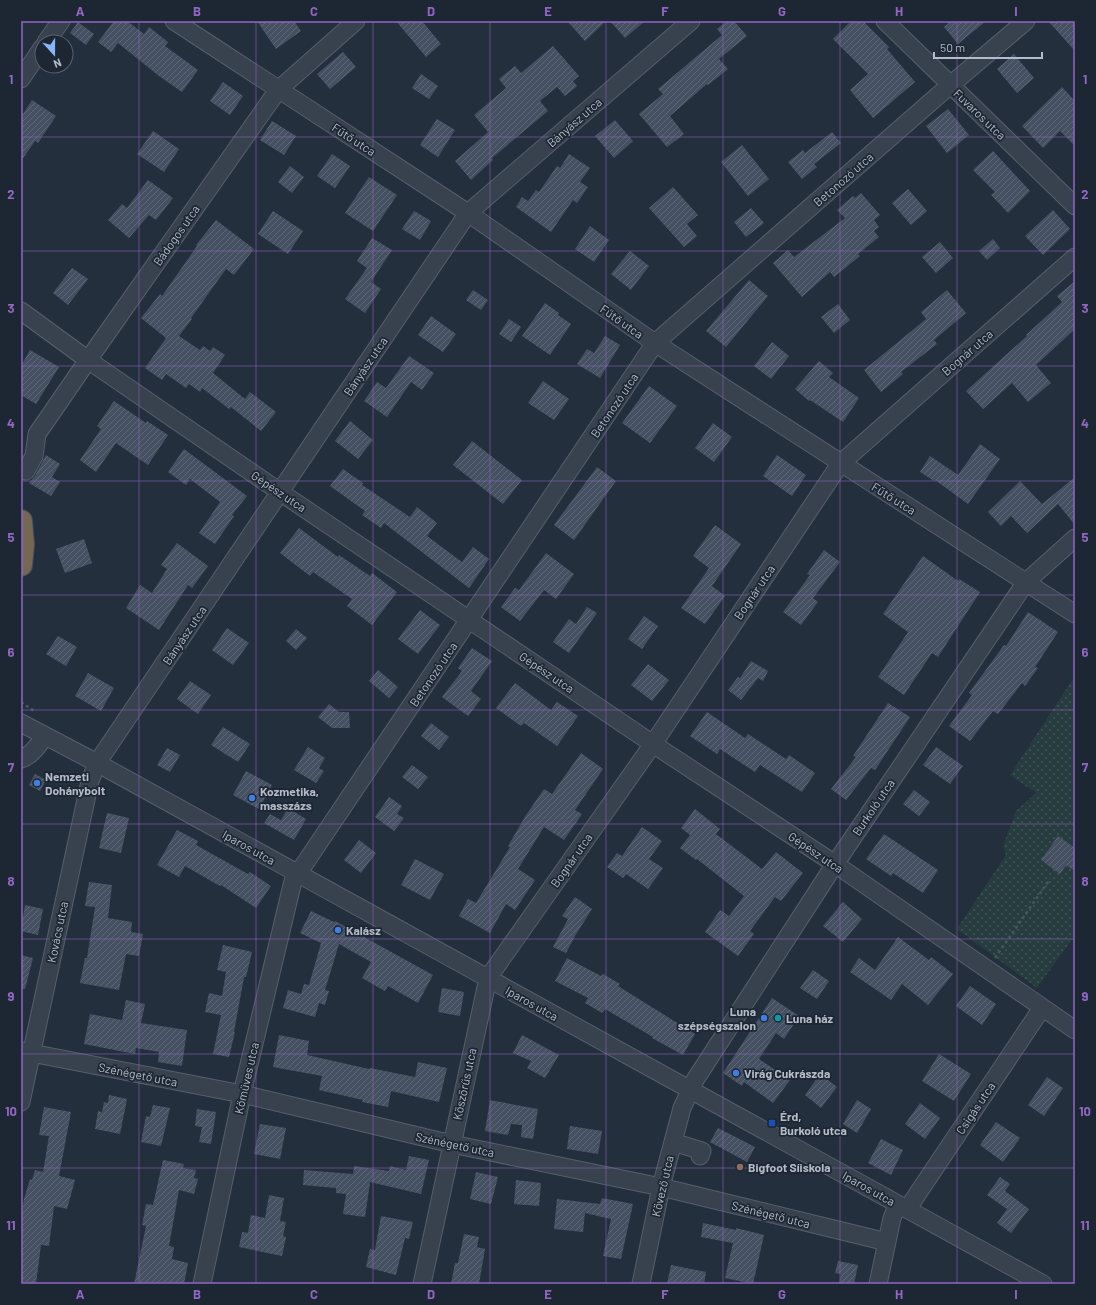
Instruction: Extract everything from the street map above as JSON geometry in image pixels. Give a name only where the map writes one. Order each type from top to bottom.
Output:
[{"type":"highway","points":[[21,521],[23,545],[21,565]]},
{"type":"street","points":[[52,34],[61,21]]},
{"type":"street","name":"Fűtő utca","points":[[174,21],[468,213],[655,343],[840,464],[1075,614]]},
{"type":"street","name":"Bádogos utca","points":[[26,471],[34,456],[38,434],[88,360],[278,90],[356,21]]},
{"type":"street","name":"Bányász utca","points":[[97,763],[468,213],[691,21]]},
{"type":"street","name":"Fuvaros utca","points":[[885,21],[950,86],[1075,206]]},
{"type":"street","name":"Betonozó utca","points":[[298,874],[655,343],[1026,21]]},
{"type":"street","points":[[21,79],[34,60]]},
{"type":"street","name":"Bognár utca","points":[[488,978],[653,744],[840,464],[1075,257]]},
{"type":"street","name":"Gépész utca","points":[[21,311],[88,360],[280,492],[653,744],[835,864],[1075,1030]]},
{"type":"street","name":"Burkoló utca","points":[[690,1090],[835,864],[1026,582],[1075,538]]},
{"type":"street","name":"Iparos utca","points":[[21,723],[97,763],[1043,1284]]},
{"type":"street","points":[[21,759],[26,758],[45,736]]},
{"type":"street","name":"Kovács utca","points":[[21,1102],[26,1052],[90,781],[97,763]]},
{"type":"street","name":"Kőműves utca","points":[[202,1284],[242,1094],[290,888],[298,874]]},
{"type":"street","name":"Köszörűs utca","points":[[422,1284],[488,978]]},
{"type":"street","name":"Csigás utca","points":[[878,1284],[892,1218],[903,1206],[1042,1008]]},
{"type":"street","name":"Szénégető utca","points":[[26,1052],[242,1094],[452,1144],[662,1187],[887,1242]]},
{"type":"street","name":"Kövező utca","points":[[641,1284],[673,1142],[682,1108],[690,1090]]},
{"type":"street","points":[[673,1142],[702,1151],[700,1156]]},
{"type":"path","points":[[987,970],[1050,879]]},
{"type":"green space","points":[[1075,676],[1075,935],[1037,988],[957,929],[1006,855],[1003,846],[1016,811],[1036,793],[1010,775]]},
{"type":"building","points":[[114,21],[127,21],[144,34],[149,27],[168,42],[165,46],[198,70],[182,92],[159,76],[118,43],[111,52],[98,42]]},
{"type":"building","points":[[257,21],[294,21],[301,31],[276,49]]},
{"type":"building","points":[[396,21],[422,21],[441,44],[426,57]]},
{"type":"building","points":[[567,21],[606,21],[585,41]]},
{"type":"building","points":[[610,21],[645,21],[625,38]]},
{"type":"building","points":[[727,21],[734,21],[747,36],[719,59],[728,69],[708,85],[707,84],[670,116],[684,134],[667,147],[639,114],[663,94],[658,89],[722,35],[717,29]]},
{"type":"building","points":[[851,21],[863,21],[889,47],[887,49],[915,82],[873,118],[850,90],[868,74],[833,39]]},
{"type":"building","points":[[951,21],[986,21],[958,44],[944,27]]},
{"type":"building","points":[[1048,21],[1075,21],[1075,51]]},
{"type":"building","points":[[78,22],[94,34],[86,45],[74,36],[74,34],[70,33]]},
{"type":"building","points":[[553,46],[579,76],[573,81],[577,86],[565,96],[557,87],[540,101],[548,111],[492,158],[493,160],[471,180],[455,161],[488,132],[474,115],[506,88],[499,79],[515,66],[521,73]]},
{"type":"building","points":[[343,52],[356,67],[330,89],[317,74]]},
{"type":"building","points":[[1014,54],[1034,78],[1017,93],[997,69]]},
{"type":"building","points":[[421,74],[438,86],[429,99],[412,88]]},
{"type":"building","points":[[223,82],[243,96],[230,115],[210,101]]},
{"type":"building","points":[[1062,87],[1075,101],[1075,146],[1060,131],[1043,148],[1022,126]]},
{"type":"building","points":[[32,100],[56,116],[38,143],[35,141],[21,161],[21,117]]},
{"type":"building","points":[[948,109],[969,135],[947,153],[926,126]]},
{"type":"building","points":[[437,119],[455,130],[438,157],[420,145]]},
{"type":"building","points":[[615,120],[633,141],[614,158],[595,136]]},
{"type":"building","points":[[272,121],[296,136],[284,155],[260,140]]},
{"type":"building","points":[[153,131],[179,149],[164,172],[137,154]]},
{"type":"building","points":[[832,132],[841,143],[814,164],[817,167],[802,179],[788,162],[803,150],[805,153]]},
{"type":"building","points":[[742,145],[769,179],[748,196],[721,162]]},
{"type":"building","points":[[993,151],[1030,191],[1008,213],[991,195],[995,192],[973,170]]},
{"type":"building","points":[[332,154],[350,166],[335,188],[317,176]]},
{"type":"building","points":[[569,154],[590,168],[580,182],[588,187],[577,203],[573,200],[551,232],[516,207],[522,197],[528,201],[536,190],[539,192],[557,166],[560,168]]},
{"type":"building","points":[[290,166],[304,177],[292,193],[278,182]]},
{"type":"building","points":[[369,177],[397,195],[373,231],[345,213]]},
{"type":"building","points":[[148,180],[173,198],[156,220],[149,215],[129,238],[108,220],[122,204],[127,208]]},
{"type":"building","points":[[673,187],[698,215],[687,224],[697,236],[684,247],[649,208]]},
{"type":"building","points":[[908,189],[927,211],[911,225],[892,203]]},
{"type":"building","points":[[861,193],[880,215],[874,220],[879,227],[874,231],[879,237],[858,254],[860,256],[834,277],[830,272],[802,297],[773,263],[788,250],[794,257],[845,218],[837,210],[853,196],[855,198]]},
{"type":"building","points":[[751,208],[764,223],[746,237],[734,222]]},
{"type":"building","points":[[1053,210],[1070,229],[1043,255],[1025,236]]},
{"type":"building","points":[[273,211],[303,231],[288,254],[258,234]]},
{"type":"building","points":[[414,211],[431,221],[420,240],[402,229]]},
{"type":"building","points":[[216,220],[254,249],[234,275],[226,269],[179,336],[200,350],[203,346],[210,351],[213,347],[225,355],[213,373],[245,399],[250,392],[276,412],[261,431],[231,407],[229,409],[202,388],[200,392],[189,384],[186,388],[166,374],[162,380],[145,368],[166,338],[141,318],[160,294],[162,296],[197,246],[196,245]]},
{"type":"building","points":[[590,226],[609,240],[594,262],[575,249]]},
{"type":"building","points":[[372,238],[392,250],[371,282],[381,289],[365,313],[345,299],[367,268],[357,261]]},
{"type":"building","points":[[993,239],[1000,248],[987,260],[979,251]]},
{"type":"building","points":[[940,242],[953,258],[936,273],[922,257]]},
{"type":"building","points":[[630,251],[649,266],[631,290],[611,274]]},
{"type":"building","points":[[72,268],[88,279],[68,305],[53,293]]},
{"type":"building","points":[[749,280],[768,296],[726,347],[706,331]]},
{"type":"building","points":[[1075,281],[1075,329],[1036,365],[1051,383],[1028,402],[1012,383],[983,409],[966,391],[1062,302],[1057,296]]},
{"type":"building","points":[[473,290],[488,300],[481,310],[466,300]]},
{"type":"building","points":[[947,290],[966,313],[934,340],[937,344],[901,372],[903,374],[881,392],[864,370],[926,319],[921,312]]},
{"type":"building","points":[[545,303],[571,324],[550,355],[522,336]]},
{"type":"building","points":[[838,304],[850,320],[834,333],[821,317]]},
{"type":"building","points":[[431,316],[456,334],[443,352],[418,335]]},
{"type":"building","points":[[509,319],[521,327],[511,342],[499,334]]},
{"type":"building","points":[[605,336],[620,345],[600,378],[577,364],[587,349],[594,353]]},
{"type":"building","points":[[772,342],[789,356],[771,379],[754,366]]},
{"type":"building","points":[[30,350],[59,367],[36,404],[21,395],[21,366]]},
{"type":"building","points":[[409,356],[434,373],[422,390],[411,382],[387,417],[364,401],[377,382],[386,388]]},
{"type":"building","points":[[819,361],[833,373],[829,377],[859,398],[843,422],[810,400],[809,401],[795,389]]},
{"type":"building","points":[[543,381],[569,399],[554,420],[528,403]]},
{"type":"building","points":[[649,386],[677,406],[650,443],[622,423]]},
{"type":"building","points":[[114,401],[146,423],[147,421],[168,435],[148,465],[116,443],[96,472],[80,460],[101,429],[97,426]]},
{"type":"building","points":[[350,421],[373,440],[358,459],[335,441]]},
{"type":"building","points":[[713,423],[732,437],[714,462],[695,448]]},
{"type":"building","points":[[472,441],[522,480],[503,504],[453,465]]},
{"type":"building","points":[[980,444],[1000,459],[968,504],[935,480],[934,481],[920,472],[930,456],[958,475]]},
{"type":"building","points":[[184,449],[247,496],[232,515],[234,516],[215,544],[199,533],[220,502],[190,479],[186,485],[168,472]]},
{"type":"building","points":[[46,455],[60,464],[52,477],[60,482],[51,496],[29,483],[35,476]]},
{"type":"building","points":[[777,455],[806,475],[792,496],[763,476]]},
{"type":"building","points":[[597,467],[616,481],[574,540],[554,525]]},
{"type":"building","points":[[343,469],[363,483],[362,485],[410,517],[417,507],[437,523],[427,536],[462,562],[473,547],[489,559],[469,588],[384,523],[381,528],[362,515],[365,511],[330,486]]},
{"type":"building","points":[[1075,477],[1075,525],[1058,504],[1027,533],[1011,516],[1001,526],[988,512],[1020,481],[1042,504]]},
{"type":"building","points":[[715,525],[741,544],[712,586],[725,596],[705,624],[681,608],[709,568],[693,556]]},
{"type":"building","points":[[299,528],[338,557],[339,555],[370,576],[372,573],[397,592],[372,625],[347,606],[352,599],[313,572],[310,576],[280,553]]},
{"type":"building","points":[[84,539],[92,563],[65,573],[56,549]]},
{"type":"building","points":[[177,543],[208,566],[192,588],[188,585],[159,630],[126,608],[140,585],[152,593],[167,569],[161,565]]},
{"type":"building","points":[[824,550],[840,562],[813,598],[818,602],[801,625],[783,612],[810,575],[807,574]]},
{"type":"building","points":[[546,553],[574,574],[556,599],[544,590],[520,621],[501,607],[515,588],[519,590]]},
{"type":"building","points":[[923,556],[958,581],[959,579],[980,592],[938,657],[932,653],[904,695],[878,677],[908,632],[883,614]]},
{"type":"building","points":[[587,607],[597,613],[569,653],[553,642],[569,619],[576,624]]},
{"type":"building","points":[[420,610],[440,625],[418,654],[398,639]]},
{"type":"building","points":[[1028,612],[1058,632],[1035,667],[1038,668],[1025,686],[1022,683],[998,714],[993,711],[970,741],[949,726],[972,695],[969,693],[1004,645],[1006,646]]},
{"type":"building","points":[[644,616],[658,626],[642,649],[628,639]]},
{"type":"building","points":[[227,628],[249,643],[233,665],[212,650]]},
{"type":"building","points":[[296,629],[307,638],[296,650],[286,641]]},
{"type":"building","points":[[58,636],[77,647],[66,666],[46,654]]},
{"type":"building","points":[[472,648],[492,661],[471,691],[481,699],[468,716],[442,697],[462,671],[458,668]]},
{"type":"building","points":[[751,661],[768,671],[763,681],[758,678],[741,700],[728,690],[738,677],[740,678]]},
{"type":"building","points":[[648,664],[669,680],[652,701],[631,685]]},
{"type":"building","points":[[378,670],[398,687],[389,698],[369,681]]},
{"type":"building","points":[[88,673],[114,688],[101,711],[75,696]]},
{"type":"building","points":[[190,681],[211,695],[198,714],[177,699]]},
{"type":"building","points":[[515,683],[551,710],[557,702],[578,716],[557,746],[524,723],[521,726],[496,708]]},
{"type":"building","points":[[888,703],[910,717],[875,770],[871,768],[846,800],[831,789],[856,757],[853,756]]},
{"type":"building","points":[[329,704],[339,712],[349,712],[350,728],[332,728],[318,717]]},
{"type":"building","points":[[707,712],[745,738],[748,734],[786,759],[789,755],[815,773],[802,792],[760,765],[755,772],[720,749],[717,754],[690,736]]},
{"type":"building","points":[[431,723],[449,737],[439,750],[421,736]]},
{"type":"building","points":[[223,727],[250,744],[238,762],[211,745]]},
{"type":"building","points":[[308,747],[325,758],[319,768],[324,771],[316,783],[294,770]]},
{"type":"building","points":[[936,747],[963,766],[950,784],[923,765]]},
{"type":"building","points":[[167,748],[180,755],[170,772],[157,765]]},
{"type":"building","points":[[581,753],[603,769],[575,810],[582,814],[564,840],[544,827],[518,869],[535,880],[515,910],[506,904],[490,933],[459,916],[468,899],[476,903],[510,847],[508,846],[526,815],[544,789],[552,794]]},
{"type":"building","points":[[412,765],[428,777],[418,789],[402,777]]},
{"type":"building","points":[[246,771],[272,785],[259,809],[233,795]]},
{"type":"building","name":"Nemzeti Dohánybolt","points":[[35,774],[46,780],[40,791],[29,785]]},
{"type":"building","points":[[914,790],[930,802],[919,816],[903,804]]},
{"type":"building","points":[[389,797],[402,806],[397,814],[404,818],[394,831],[375,817]]},
{"type":"building","points":[[288,808],[306,819],[294,840],[264,823],[270,814],[281,820]]},
{"type":"building","points":[[695,809],[720,829],[716,834],[762,869],[776,852],[803,873],[781,901],[775,897],[750,931],[754,934],[738,956],[705,932],[720,910],[729,916],[744,896],[697,859],[696,860],[680,848],[690,835],[681,828]]},
{"type":"building","points":[[107,813],[129,818],[121,853],[99,848]]},
{"type":"building","points":[[642,827],[662,841],[649,859],[663,868],[648,889],[626,874],[623,878],[607,867],[617,853],[622,856]]},
{"type":"building","points":[[177,830],[198,841],[196,845],[248,874],[250,872],[271,886],[256,908],[221,885],[220,886],[185,866],[179,877],[157,865]]},
{"type":"building","points":[[884,834],[938,870],[923,893],[893,873],[891,876],[866,859]]},
{"type":"building","points":[[1058,836],[1075,848],[1075,871],[1066,865],[1060,874],[1041,860]]},
{"type":"building","points":[[359,840],[376,853],[361,873],[344,860]]},
{"type":"building","points":[[415,859],[444,874],[430,900],[401,885]]},
{"type":"building","points":[[89,882],[112,885],[108,918],[132,922],[131,932],[143,934],[139,956],[126,954],[119,990],[80,983],[85,958],[87,958],[95,907],[85,906]]},
{"type":"building","points":[[575,897],[592,909],[566,953],[553,947],[568,919],[562,916]]},
{"type":"building","points":[[843,902],[862,919],[843,942],[823,926]]},
{"type":"building","points":[[25,905],[43,909],[38,935],[21,931],[21,916],[23,917]]},
{"type":"building","points":[[311,911],[334,922],[335,921],[433,975],[418,1003],[388,986],[385,991],[362,978],[371,962],[339,944],[325,990],[329,991],[325,1005],[319,1003],[315,1017],[283,1008],[288,990],[301,994],[304,984],[309,985],[321,943],[300,933]]},
{"type":"building","points":[[898,937],[929,960],[931,957],[953,974],[928,1005],[902,984],[891,1000],[850,972],[859,958],[875,970]]},
{"type":"building","points":[[223,945],[252,952],[246,977],[244,977],[235,1032],[229,1057],[213,1054],[221,1015],[205,1012],[209,993],[222,996],[226,972],[217,970]]},
{"type":"building","points":[[21,955],[33,958],[25,989],[21,989]]},
{"type":"building","points":[[567,958],[601,976],[603,974],[620,984],[618,986],[695,1034],[683,1055],[605,1009],[602,1013],[585,1003],[588,998],[555,981]]},
{"type":"building","points":[[813,970],[829,981],[817,999],[800,988]]},
{"type":"building","points":[[970,986],[996,1004],[982,1025],[956,1006]]},
{"type":"building","points":[[442,988],[464,992],[460,1016],[438,1012]]},
{"type":"building","points":[[772,998],[799,1016],[784,1039],[776,1033],[759,1059],[790,1080],[773,1103],[744,1082],[742,1086],[723,1073]]},
{"type":"building","points":[[126,1000],[145,1004],[141,1023],[187,1030],[182,1066],[158,1062],[159,1052],[136,1048],[135,1054],[84,1044],[90,1014],[122,1020]]},
{"type":"building","points":[[279,1035],[309,1041],[307,1055],[369,1069],[415,1077],[418,1062],[447,1068],[439,1102],[391,1091],[388,1107],[362,1102],[363,1100],[319,1090],[322,1076],[273,1067]]},
{"type":"building","points":[[522,1035],[559,1055],[545,1078],[527,1068],[531,1061],[513,1053]]},
{"type":"building","points":[[939,1054],[971,1074],[954,1101],[922,1081]]},
{"type":"building","points":[[820,1074],[837,1087],[821,1108],[805,1095]]},
{"type":"building","points":[[1047,1077],[1063,1088],[1044,1116],[1028,1105]]},
{"type":"building","points":[[109,1095],[127,1099],[120,1134],[95,1129],[98,1111],[102,1112],[104,1102],[108,1103]]},
{"type":"building","points":[[490,1100],[538,1109],[533,1139],[521,1137],[522,1125],[511,1124],[508,1135],[485,1131]]},
{"type":"building","points":[[857,1100],[871,1109],[857,1133],[843,1124]]},
{"type":"building","points":[[920,1103],[940,1118],[925,1139],[905,1124]]},
{"type":"building","points":[[153,1105],[170,1108],[161,1146],[141,1142],[146,1116],[150,1117]]},
{"type":"building","points":[[44,1107],[71,1112],[59,1176],[75,1180],[67,1209],[54,1206],[49,1246],[41,1245],[36,1284],[21,1282],[21,1219],[24,1199],[30,1179],[32,1180],[35,1170],[43,1172],[49,1136],[39,1135]]},
{"type":"building","points":[[197,1109],[216,1112],[211,1144],[199,1142],[202,1127],[195,1126]]},
{"type":"building","points":[[996,1122],[1020,1138],[1003,1162],[980,1145]]},
{"type":"building","points":[[260,1124],[286,1128],[280,1159],[254,1154]]},
{"type":"building","points":[[570,1126],[602,1131],[598,1154],[567,1149]]},
{"type":"building","points":[[718,1128],[755,1147],[747,1162],[710,1142]]},
{"type":"building","points":[[881,1139],[903,1150],[891,1175],[868,1163]]},
{"type":"building","points":[[409,1156],[429,1160],[421,1194],[370,1182],[365,1217],[343,1214],[346,1194],[336,1193],[336,1188],[303,1185],[304,1170],[353,1174],[354,1166],[389,1171],[390,1166],[406,1170]]},
{"type":"building","points":[[163,1160],[184,1164],[183,1168],[196,1170],[194,1178],[198,1179],[194,1194],[179,1190],[169,1246],[174,1247],[172,1259],[188,1263],[184,1284],[134,1284],[146,1226],[142,1225],[146,1204],[153,1205]]},
{"type":"building","points":[[476,1172],[498,1177],[491,1204],[470,1199]]},
{"type":"building","points":[[1000,1177],[1010,1184],[1005,1191],[1029,1209],[1011,1233],[997,1223],[1007,1209],[987,1195]]},
{"type":"building","points":[[516,1180],[541,1183],[539,1206],[514,1204]]},
{"type":"building","points":[[269,1195],[284,1198],[280,1221],[286,1222],[283,1236],[286,1237],[282,1256],[239,1247],[242,1232],[248,1233],[251,1215],[265,1218]]},
{"type":"building","points":[[602,1198],[633,1204],[621,1259],[603,1256],[611,1219],[585,1213],[583,1232],[554,1229],[557,1199],[600,1204]]},
{"type":"building","points":[[381,1216],[413,1222],[409,1239],[405,1238],[396,1275],[366,1267],[370,1249],[375,1250]]},
{"type":"building","points":[[703,1223],[736,1230],[736,1228],[764,1235],[753,1284],[725,1278],[733,1243],[701,1237]]},
{"type":"building","points":[[464,1234],[479,1237],[477,1247],[485,1249],[479,1284],[451,1284],[455,1263],[458,1263]]},
{"type":"building","points":[[838,1261],[858,1265],[854,1284],[839,1284],[841,1274],[835,1273]]},
{"type":"building","points":[[671,1265],[706,1272],[704,1284],[667,1284]]},
{"type":"place","name":"Nemzeti Dohánybolt","points":[[37,783]]},
{"type":"place","name":"Kozmetika, masszázs","points":[[252,798]]},
{"type":"place","name":"Kalász","points":[[338,930]]},
{"type":"place","name":"Luna szépségszalon","points":[[764,1018]]},
{"type":"place","name":"Luna ház","points":[[778,1018]]},
{"type":"place","name":"Virág Cukrászda","points":[[736,1073]]},
{"type":"place","name":"Érd, Burkoló utca","points":[[772,1123]]},
{"type":"place","name":"Bigfoot Síiskola","points":[[740,1167]]}]
